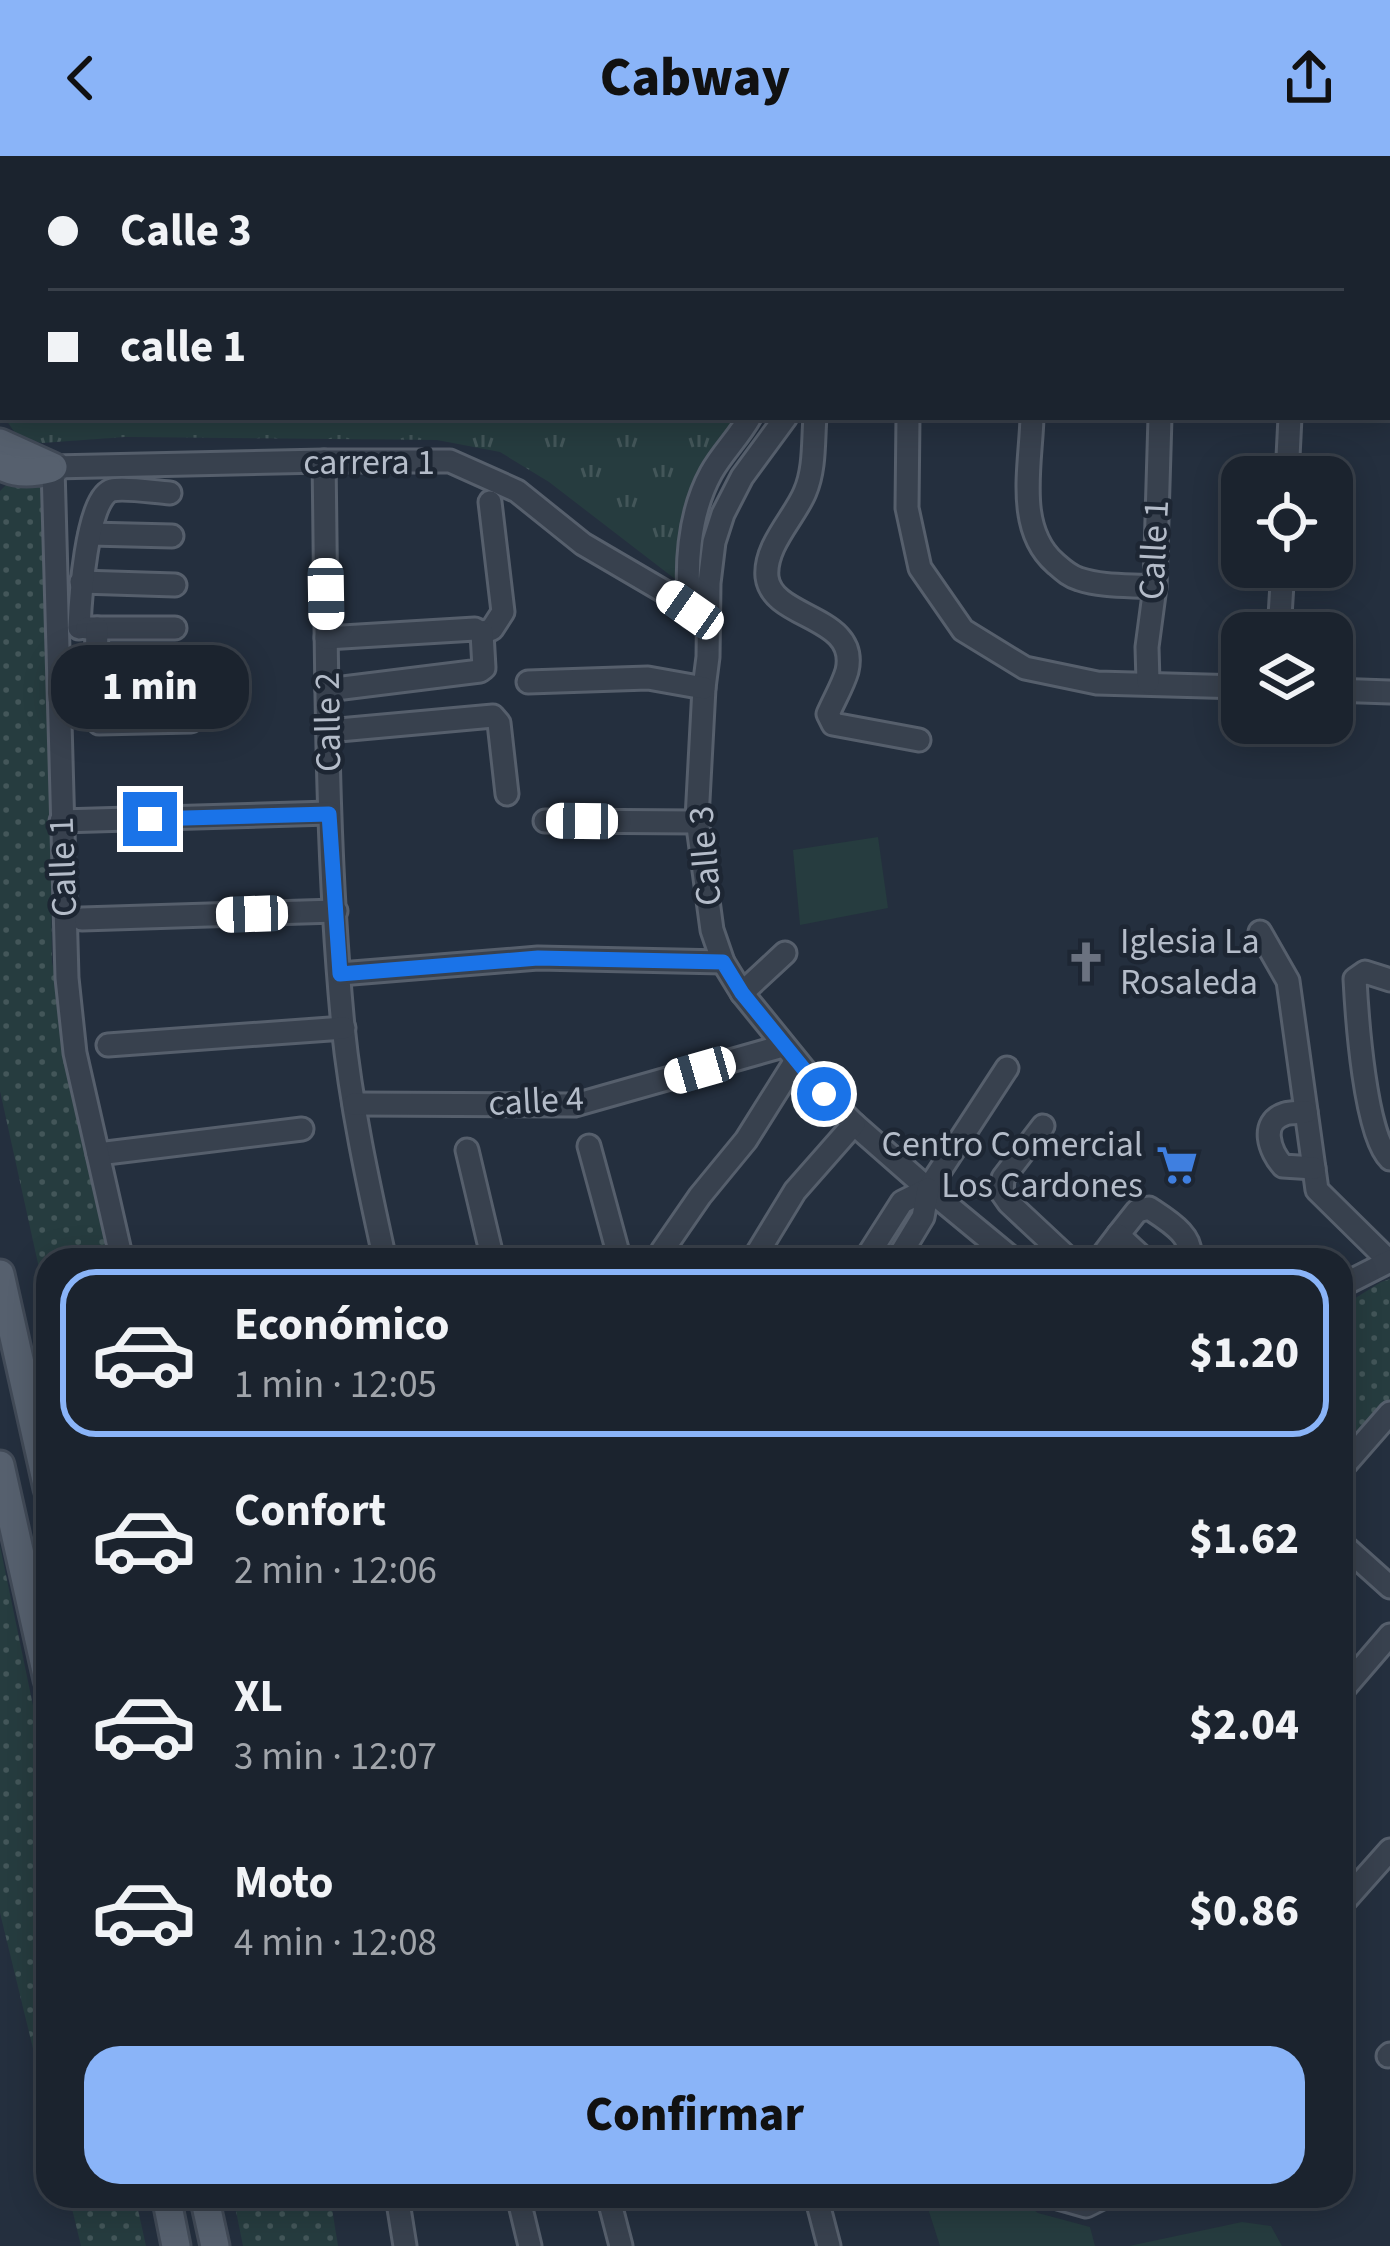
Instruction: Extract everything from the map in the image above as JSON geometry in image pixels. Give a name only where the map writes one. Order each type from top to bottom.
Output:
[{"type":"main road","points":[[0,442],[53,467]]},
{"type":"main road","points":[[3,470],[38,472],[53,467]]},
{"type":"main road","points":[[0,1274],[36,1435]]},
{"type":"main road","points":[[0,1465],[36,1626]]},
{"type":"main road","points":[[168,2208],[176,2246]]},
{"type":"main road","points":[[206,2208],[214,2246]]},
{"type":"street","points":[[699,616],[690,550],[703,489],[748,420]]},
{"type":"street","points":[[699,616],[723,514],[742,477],[784,420]]},
{"type":"street","points":[[815,420],[811,475],[776,544],[768,567],[770,585],[778,598],[831,629],[848,655],[847,672],[828,714],[833,724],[919,740]]},
{"type":"street","points":[[908,420],[907,508],[920,568],[963,630],[1024,668],[1097,682],[1221,686]]},
{"type":"street","points":[[1032,420],[1029,513],[1034,535],[1049,558],[1072,578],[1155,587]]},
{"type":"street","name":"Calle 1","points":[[1148,682],[1160,420]]},
{"type":"street","points":[[1288,456],[1290,420]]},
{"type":"street","name":"Calle 2","points":[[324,461],[329,814],[344,1028],[375,1248]]},
{"type":"street","name":"carrera 1","points":[[53,467],[450,461],[518,491],[584,544],[699,616]]},
{"type":"street","name":"Calle 1","points":[[53,467],[77,628],[61,821],[67,978],[75,1053],[119,1248]]},
{"type":"street","points":[[96,675],[171,675],[182,721],[99,723],[95,717],[96,675],[77,628],[90,534],[103,496],[111,490],[170,493]]},
{"type":"street","points":[[482,633],[492,629],[503,612],[490,502]]},
{"type":"street","points":[[90,534],[172,536]]},
{"type":"street","points":[[81,582],[175,585]]},
{"type":"street","name":"Calle 3","points":[[699,616],[704,688],[698,822],[712,930],[723,962],[789,1054],[854,1124],[999,1248]]},
{"type":"street","points":[[77,628],[176,628]]},
{"type":"street","points":[[326,638],[466,628],[482,633]]},
{"type":"street","points":[[327,690],[480,671],[485,661],[482,633]]},
{"type":"street","points":[[528,682],[648,678],[704,688]]},
{"type":"street","points":[[1353,691],[1390,692]]},
{"type":"street","points":[[328,731],[493,716],[500,723],[506,794]]},
{"type":"street","name":"Calle 1","points":[[61,821],[329,814]]},
{"type":"street","points":[[545,820],[698,822]]},
{"type":"street","points":[[82,919],[336,911]]},
{"type":"street","points":[[1260,932],[1288,981],[1320,1194],[1390,1261],[1353,1280]]},
{"type":"street","points":[[742,993],[784,953]]},
{"type":"street","points":[[340,974],[538,958],[723,962]]},
{"type":"street","points":[[1390,980],[1365,972],[1354,979],[1372,1120],[1382,1152],[1390,1159]]},
{"type":"street","points":[[108,1045],[344,1028]]},
{"type":"street","points":[[664,1248],[746,1140],[789,1054]]},
{"type":"street","name":"calle 4","points":[[354,1104],[574,1105],[789,1054]]},
{"type":"street","points":[[904,1248],[923,1217],[928,1190],[1007,1068]]},
{"type":"street","points":[[1306,1112],[1274,1120],[1268,1138],[1273,1155],[1283,1166],[1313,1168]]},
{"type":"street","points":[[760,1248],[795,1191],[854,1124]]},
{"type":"street","points":[[1043,1126],[1003,1178],[1001,1188],[1009,1203],[1057,1248]]},
{"type":"street","points":[[98,1154],[302,1129]]},
{"type":"street","points":[[589,1146],[617,1248]]},
{"type":"street","points":[[467,1150],[490,1248]]},
{"type":"street","points":[[873,1248],[902,1202],[928,1190]]},
{"type":"street","points":[[1108,1248],[1136,1211],[1150,1208],[1189,1241],[1191,1248]]},
{"type":"street","points":[[1118,1235],[1132,1248]]},
{"type":"street","points":[[1353,1455],[1390,1413]]},
{"type":"street","points":[[1353,1554],[1390,1587]]},
{"type":"street","points":[[1353,1678],[1390,1635]]},
{"type":"street","points":[[1353,1892],[1390,1850]]},
{"type":"street","points":[[399,2208],[405,2246]]},
{"type":"street","points":[[521,2208],[530,2246]]},
{"type":"street","points":[[611,2208],[621,2246]]},
{"type":"street","points":[[819,2208],[829,2246]]},
{"type":"green space","points":[[6,420],[742,420],[724,445],[711,453],[694,489],[679,582],[549,482],[500,452],[437,440],[125,437],[42,443],[18,437]]},
{"type":"green space","points":[[13,478],[37,482],[46,496],[52,962],[113,1248],[36,1248],[36,1254],[0,1091],[0,491]]},
{"type":"green space","points":[[878,837],[888,908],[800,925],[793,850]]},
{"type":"green space","points":[[1390,1279],[1390,1405],[1353,1447],[1353,1300]]},
{"type":"green space","points":[[0,1546],[36,1720],[36,2061],[0,1913]]},
{"type":"green space","points":[[72,2208],[138,2208],[146,2246],[81,2246]]},
{"type":"green space","points":[[235,2208],[332,2208],[338,2246],[243,2246]]},
{"type":"green space","points":[[928,2208],[1031,2208],[1090,2227],[1095,2246],[940,2246]]},
{"type":"green space","points":[[1242,2222],[1271,2226],[1282,2246],[1129,2246]]},
{"type":"place","name":"Iglesia La Rosaleda","points":[[1086,962]]},
{"type":"place","name":"Centro Comercial Los Cardones","points":[[1177,1165]]},
{"type":"route","points":[[150,819],[329,814],[340,974],[538,958],[723,962],[742,993],[824,1094]]}]
